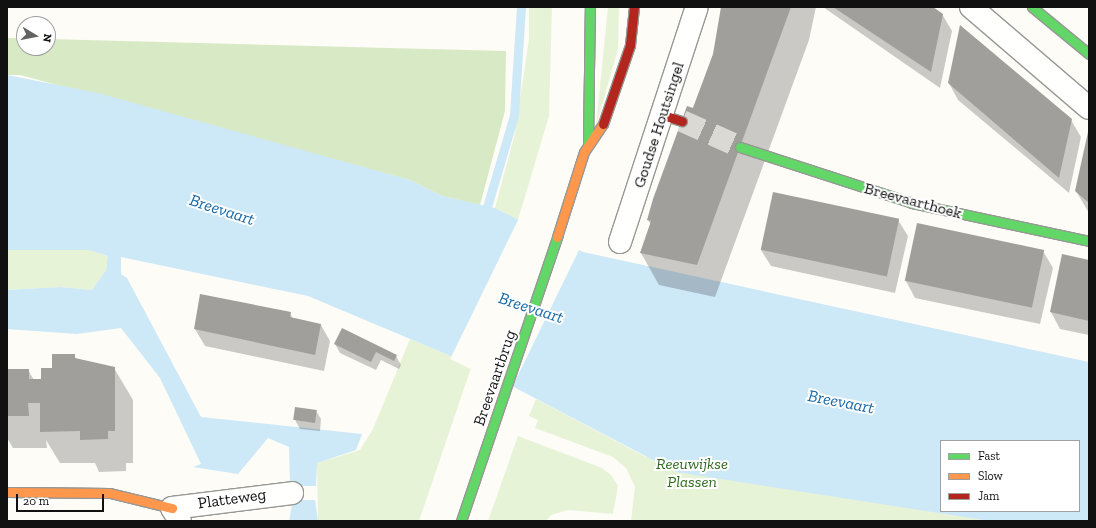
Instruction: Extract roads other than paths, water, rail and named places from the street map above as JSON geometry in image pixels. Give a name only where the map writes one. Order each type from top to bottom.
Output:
[{"type":"main road","points":[[588,143],[590,7]]},
{"type":"main road","points":[[588,143],[601,128],[614,98],[630,45],[634,7]]},
{"type":"main road","points":[[1032,7],[1089,54]]},
{"type":"main road","name":"Breevaartbrug","points":[[461,521],[511,381],[588,143]]},
{"type":"main road","name":"Breevaarthoek","points":[[740,147],[912,203],[1089,241]]},
{"type":"main road","points":[[7,492],[110,493],[176,514]]},
{"type":"street","name":"Goudse Houtsingel","points":[[620,242],[672,118],[697,7]]},
{"type":"street","points":[[971,7],[1089,108]]},
{"type":"street","name":"Platteweg","points":[[176,514],[292,493]]},
{"type":"water","name":"Breevaart","points":[[7,75],[98,93],[410,180],[442,196],[495,208],[583,252],[1089,362],[1089,521],[990,521],[676,472],[472,365],[308,296],[121,257],[121,274],[127,278],[201,417],[362,434],[356,450],[317,463],[316,486],[290,486],[289,447],[268,438],[238,474],[193,467],[201,464],[160,378],[121,328],[77,334],[7,329],[7,290],[61,287],[92,290],[106,270],[108,256],[89,250],[7,250]]},
{"type":"water","points":[[293,500],[315,500],[318,521],[289,521]]},
{"type":"waterway","points":[[487,207],[514,115],[521,7]]},
{"type":"tunnel","points":[[682,121],[740,147]]},
{"type":"park label","name":"Reeuwijkse Plassen","points":[[692,473]]}]
